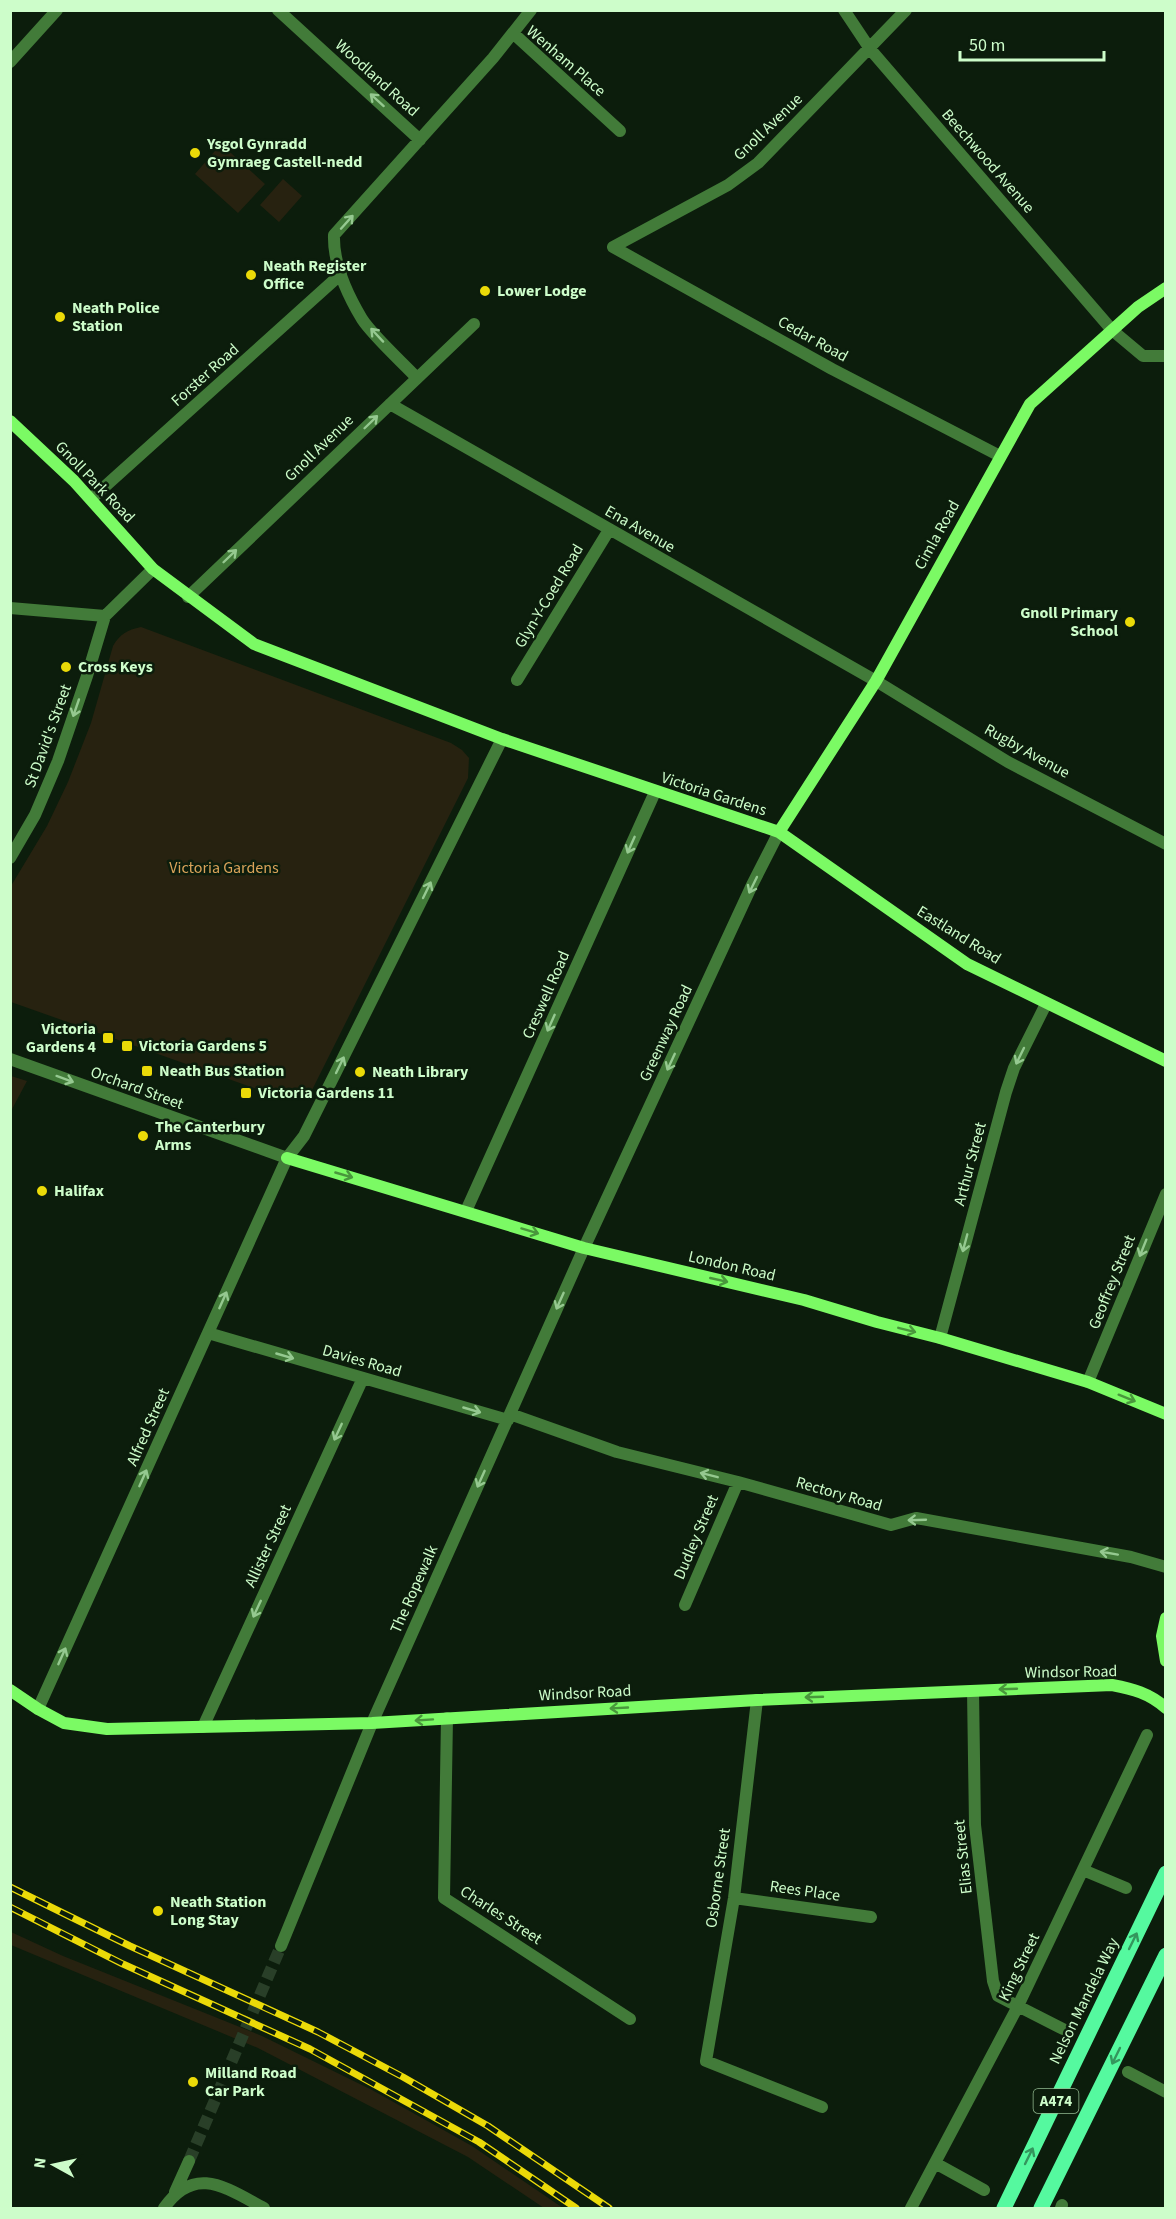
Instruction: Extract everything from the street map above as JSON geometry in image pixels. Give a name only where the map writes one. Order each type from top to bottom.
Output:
[{"type":"main road","name":"Cimla Road","points":[[779,832],[876,681],[1029,404],[1138,307],[1166,288]]},
{"type":"main road","name":"Gnoll Park Road","points":[[10,421],[91,499],[153,569]]},
{"type":"main road","name":"Victoria Gardens","points":[[153,569],[254,644],[502,739],[779,832]]},
{"type":"main road","name":"Eastland Road","points":[[779,832],[967,964],[1166,1061]]},
{"type":"main road","name":"London Road","points":[[288,1158],[584,1248],[804,1300],[940,1338],[1088,1382],[1166,1414]]},
{"type":"main road","points":[[1166,1618],[1162,1636],[1166,1661]]},
{"type":"main road","name":"Windsor Road","points":[[10,1690],[64,1723],[107,1729],[372,1723],[757,1700],[1112,1685],[1136,1689],[1154,1698],[1166,1708]]},
{"type":"main road","name":"Nelson Mandela Way","points":[[1004,2208],[1166,1873]]},
{"type":"main road","name":"A474","points":[[1041,2208],[1166,1955]]},
{"type":"street","points":[[10,62],[57,10]]},
{"type":"street","name":"Woodland Road","points":[[278,10],[420,140],[334,235],[334,253],[340,274],[363,320],[417,378]]},
{"type":"street","points":[[514,34],[531,10]]},
{"type":"street","name":"Beechwood Avenue","points":[[844,10],[870,49],[1112,330],[1143,356],[1166,356]]},
{"type":"street","name":"Gnoll Avenue","points":[[613,247],[728,185],[758,163],[906,10]]},
{"type":"street","name":"Wenham Place","points":[[420,140],[514,34],[620,131]]},
{"type":"street","name":"Cedar Road","points":[[613,247],[832,369],[1000,456]]},
{"type":"street","name":"Forster Road","points":[[91,499],[340,274]]},
{"type":"street","name":"Gnoll Avenue","points":[[188,597],[474,324]]},
{"type":"street","name":"Ena Avenue","points":[[390,404],[876,681]]},
{"type":"street","name":"Glyn-Y-Coed Road","points":[[517,680],[609,530]]},
{"type":"street","name":"St David's Street","points":[[10,858],[35,815],[58,761],[105,616],[153,569]]},
{"type":"street","points":[[10,608],[105,616]]},
{"type":"street","name":"Rugby Avenue","points":[[876,681],[1008,762],[1166,844]]},
{"type":"street","points":[[288,1158],[309,1127],[502,739]]},
{"type":"street","name":"Creswell Road","points":[[466,1211],[655,792]]},
{"type":"street","name":"Greenway Road","points":[[584,1248],[752,885],[779,832]]},
{"type":"street","name":"Arthur Street","points":[[940,1338],[1006,1092],[1014,1068],[1046,1004]]},
{"type":"street","name":"Orchard Street","points":[[10,1059],[288,1158]]},
{"type":"street","name":"Alfred Street","points":[[38,1709],[288,1158]]},
{"type":"street","name":"Geoffrey Street","points":[[1088,1382],[1166,1194]]},
{"type":"street","name":"The Ropewalk","points":[[280,1946],[372,1723],[584,1248]]},
{"type":"street","name":"Davies Road","points":[[208,1333],[509,1417]]},
{"type":"street","name":"Allister Street","points":[[203,1727],[363,1378]]},
{"type":"street","name":"Rectory Road","points":[[509,1417],[617,1452],[738,1482],[891,1526],[916,1518],[1131,1557],[1166,1567]]},
{"type":"street","name":"Dudley Street","points":[[685,1605],[738,1482]]},
{"type":"street","name":"Elias Street","points":[[973,1690],[975,1826],[993,1981],[998,1996],[1017,2008],[1063,2029]]},
{"type":"street","name":"Osborne Street","points":[[757,1700],[734,1898],[706,2061],[822,2107]]},
{"type":"street","name":"Charles Street","points":[[447,1718],[444,1898],[630,2019]]},
{"type":"street","name":"King Street","points":[[911,2208],[1017,2008],[1147,1735]]},
{"type":"street","points":[[1083,1870],[1126,1888]]},
{"type":"street","name":"Rees Place","points":[[734,1898],[871,1917]]},
{"type":"street","points":[[1128,2072],[1166,2092]]},
{"type":"street","points":[[164,2208],[173,2196],[189,2161]]},
{"type":"street","points":[[935,2163],[984,2190]]},
{"type":"street","points":[[173,2196],[184,2187],[198,2182],[211,2183],[264,2208]]},
{"type":"green space","points":[[221,144],[265,184],[238,213],[195,174]]},
{"type":"green space","points":[[283,179],[302,196],[279,222],[260,205]]},
{"type":"green space","name":"Victoria Gardens","points":[[141,627],[451,743],[469,758],[468,778],[309,1096],[288,1100],[11,1002],[11,886],[47,826],[68,782],[91,723],[113,646],[124,633]]},
{"type":"green space","points":[[10,1076],[27,1081],[11,1111]]},
{"type":"green space","points":[[11,1932],[63,1956],[262,2036],[372,2090],[472,2146],[563,2208],[544,2208],[468,2157],[258,2048],[11,1945]]},
{"type":"tunnel","points":[[189,2161],[281,1946]]},
{"type":"railway","points":[[10,1887],[130,1946],[318,2032],[403,2077],[488,2126],[609,2208]]},
{"type":"railway","points":[[10,1907],[123,1964],[310,2049],[479,2142],[576,2208]]},
{"type":"place","name":"Ysgol Gynradd Gymraeg Castell-nedd","points":[[195,153]]},
{"type":"place","name":"Neath Register Office","points":[[251,275]]},
{"type":"place","name":"Lower Lodge","points":[[485,291]]},
{"type":"place","name":"Neath Police Station","points":[[60,317]]},
{"type":"place","name":"Gnoll Primary School","points":[[1130,622]]},
{"type":"place","name":"Cross Keys","points":[[66,667]]},
{"type":"place","name":"Victoria Gardens 4","points":[[108,1038]]},
{"type":"place","name":"Victoria Gardens 5","points":[[127,1046]]},
{"type":"place","name":"Neath Bus Station","points":[[147,1071]]},
{"type":"place","name":"Neath Library","points":[[360,1072]]},
{"type":"place","name":"Victoria Gardens 11","points":[[246,1093]]},
{"type":"place","name":"The Canterbury Arms","points":[[143,1136]]},
{"type":"place","name":"Halifax","points":[[42,1191]]},
{"type":"place","name":"Neath Station Long Stay","points":[[158,1911]]},
{"type":"place","name":"Milland Road Car Park","points":[[193,2082]]}]
